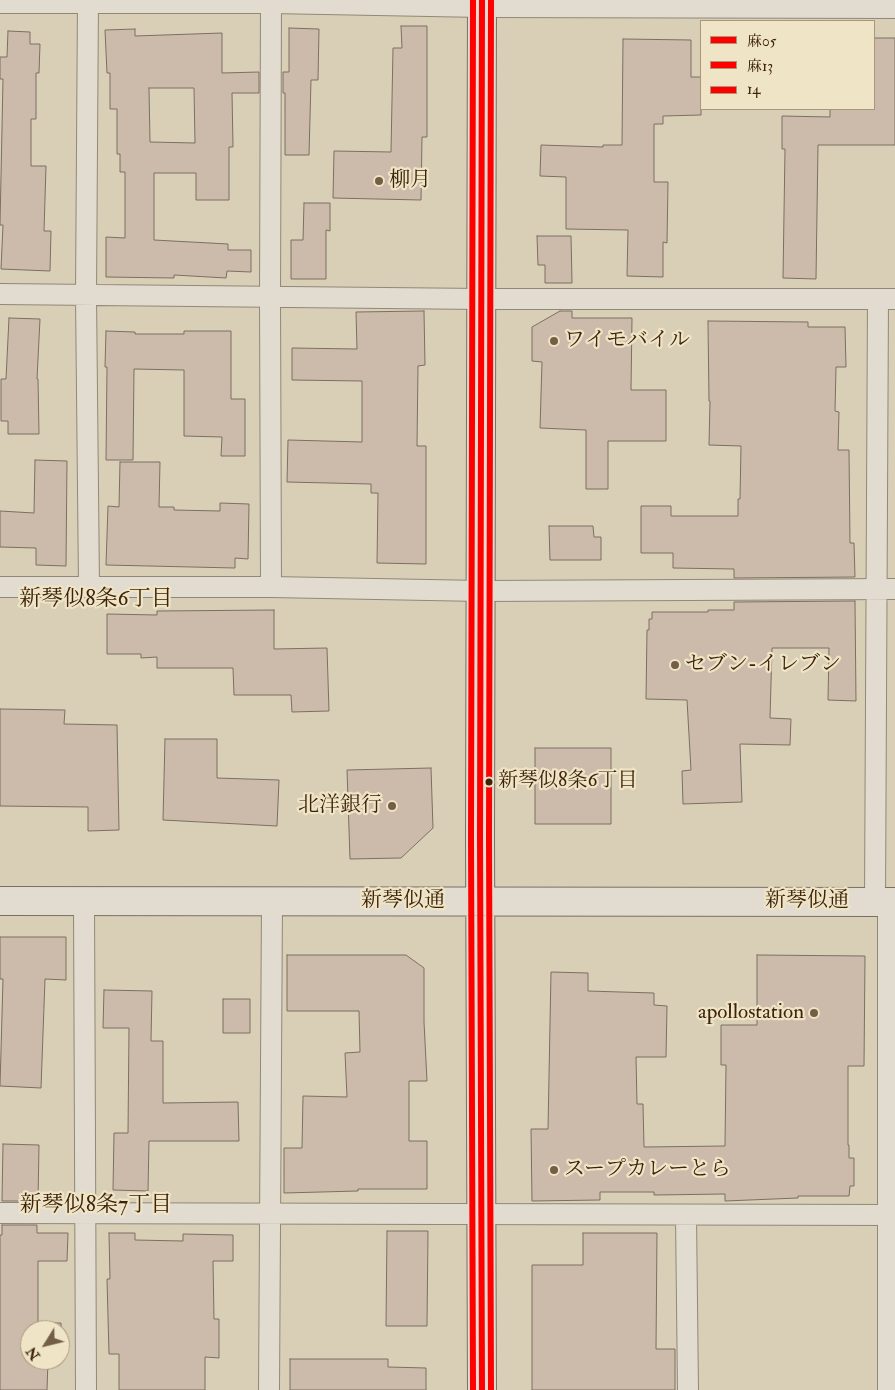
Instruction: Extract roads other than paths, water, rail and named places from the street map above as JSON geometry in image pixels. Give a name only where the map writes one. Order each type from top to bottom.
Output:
[{"type":"main road","points":[[482,3],[482,1390]]},
{"type":"main road","name":"新琴似通","points":[[0,901],[886,902]]},
{"type":"street","points":[[88,1],[86,295],[89,586]]},
{"type":"street","points":[[271,1],[271,587]]},
{"type":"street","points":[[0,3],[271,1],[870,4],[895,8]]},
{"type":"street","points":[[0,294],[481,299],[886,299],[886,902],[892,1215],[888,1390]]},
{"type":"street","points":[[0,586],[271,587],[481,591],[886,589]]},
{"type":"street","points":[[84,901],[86,1390]]},
{"type":"street","points":[[269,1390],[272,901]]},
{"type":"street","points":[[0,1213],[892,1215]]},
{"type":"street","points":[[686,1215],[688,1390]]},
{"type":"place","name":"柳月","points":[[379,181]]},
{"type":"place","name":"ワイモバイル","points":[[554,341]]},
{"type":"place","name":"セブン-イレブン","points":[[675,665]]},
{"type":"place","name":"新琴似8条6丁目","points":[[489,782]]},
{"type":"place","name":"北洋銀行","points":[[392,806]]},
{"type":"place","name":"apollostation","points":[[814,1013]]},
{"type":"place","name":"スープカレーとら","points":[[554,1170]]},
{"type":"district","name":"新琴似8条6丁目","points":[[96,600]]},
{"type":"district","name":"新琴似8条7丁目","points":[[96,1206]]}]
